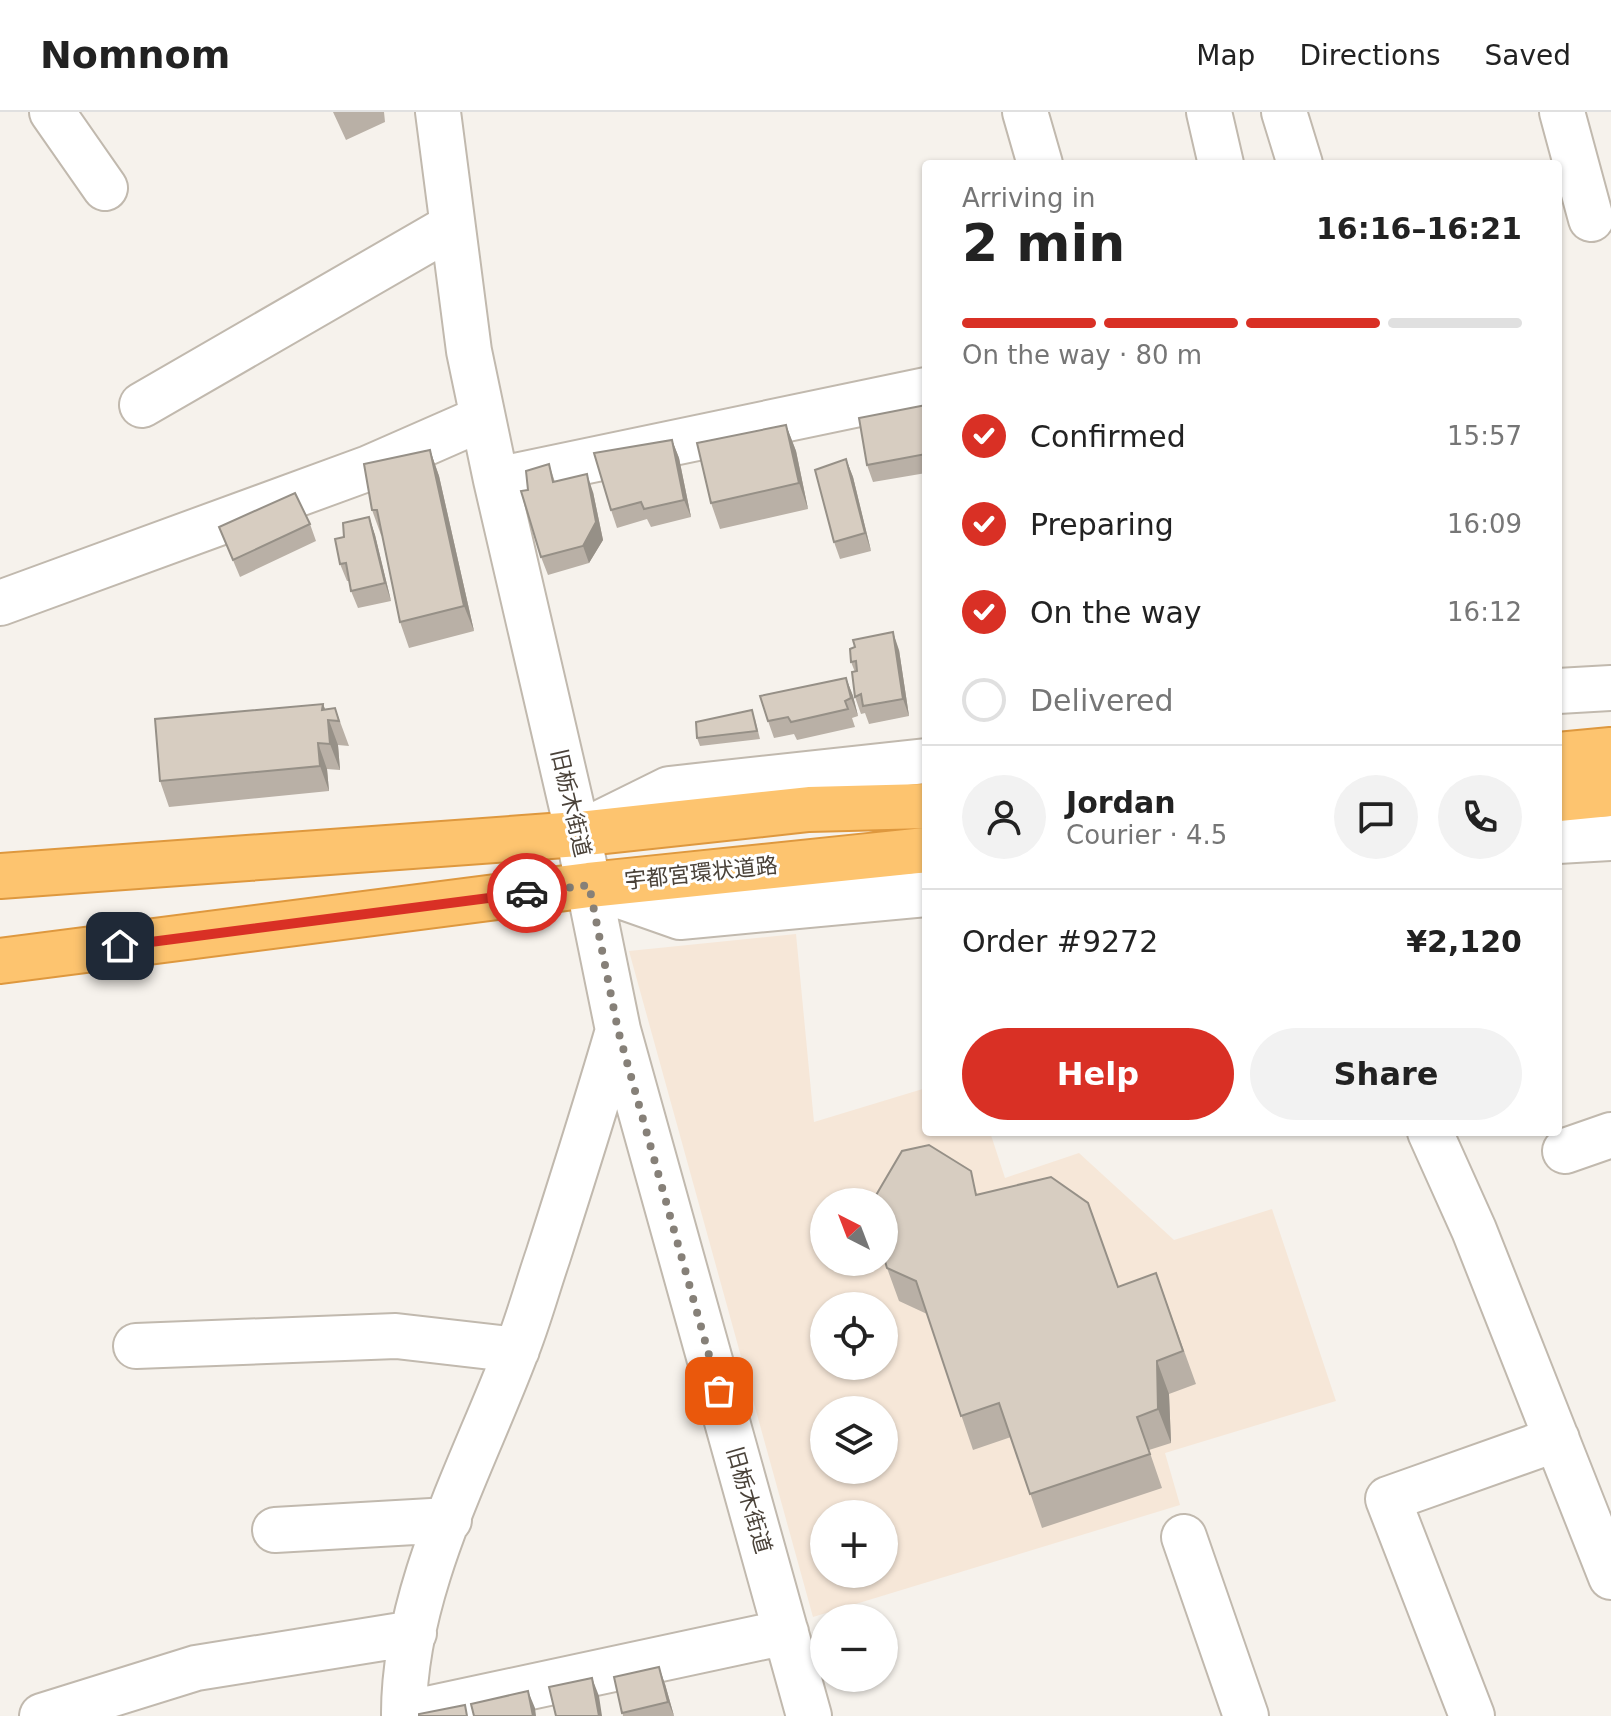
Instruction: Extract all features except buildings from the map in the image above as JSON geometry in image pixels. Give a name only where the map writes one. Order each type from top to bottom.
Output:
[{"type":"highway","points":[[1562,755],[1611,750]]},
{"type":"highway","points":[[1562,799],[1611,794]]},
{"type":"highway","points":[[0,876],[578,834],[809,809],[922,806]]},
{"type":"highway","name":"宇都宮環状道路","points":[[0,961],[589,885],[922,850]]},
{"type":"street","points":[[52,112],[105,188]]},
{"type":"street","name":"旧栃木街道","points":[[438,112],[469,351],[578,834],[618,1030],[809,1716]]},
{"type":"street","points":[[1025,112],[1039,160]]},
{"type":"street","points":[[1209,112],[1220,160]]},
{"type":"street","points":[[1284,112],[1299,160]]},
{"type":"street","points":[[1562,112],[1587,220]]},
{"type":"street","points":[[142,405],[452,226]]},
{"type":"street","points":[[496,480],[922,391]]},
{"type":"street","points":[[0,603],[369,468],[483,418]]},
{"type":"street","points":[[1562,691],[1611,688]]},
{"type":"street","points":[[578,834],[669,789],[922,761]]},
{"type":"street","points":[[1562,841],[1611,838]]},
{"type":"street","points":[[589,885],[680,917],[922,894]]},
{"type":"street","points":[[618,1030],[517,1350],[432,1563],[414,1633],[404,1689],[404,1715],[786,1632]]},
{"type":"street","points":[[1565,1151],[1611,1135]]},
{"type":"street","points":[[1432,1136],[1474,1230],[1611,1577]]},
{"type":"street","points":[[136,1346],[396,1336],[517,1350]]},
{"type":"street","points":[[1472,1716],[1388,1499],[1557,1439]]},
{"type":"street","points":[[275,1530],[449,1520]]},
{"type":"street","points":[[1184,1537],[1246,1716]]},
{"type":"street","points":[[42,1716],[196,1668],[414,1633]]},
{"type":"shaded area","points":[[796,934],[814,1122],[922,1089],[922,1136],[991,1136],[1005,1178],[1079,1153],[1174,1240],[1272,1209],[1336,1401],[1165,1453],[1180,1505],[856,1604],[810,1606],[629,951]]},
{"type":"way so far","points":[[527,893],[589,885],[618,1030],[719,1391]]},
{"type":"route","points":[[120,946],[527,893]]}]
